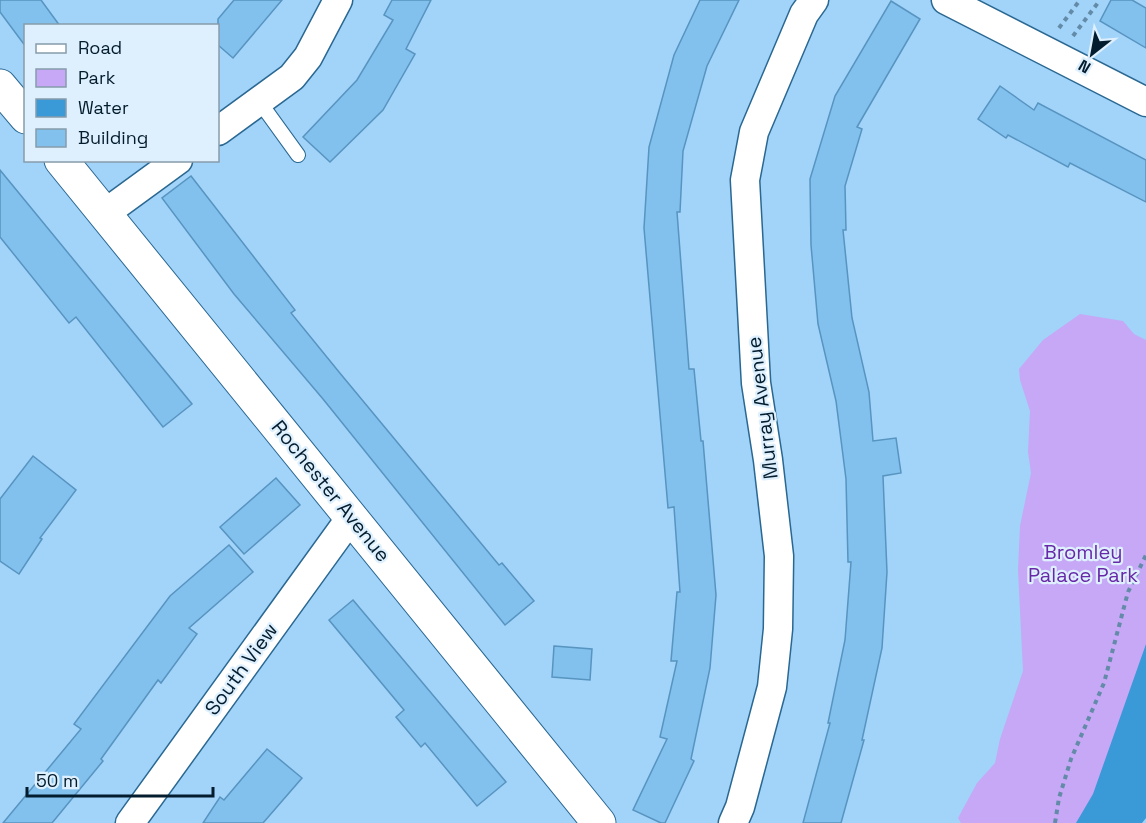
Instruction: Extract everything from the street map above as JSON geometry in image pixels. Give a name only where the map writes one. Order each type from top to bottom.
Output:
[{"type":"street","points":[[219,130],[292,77],[308,57],[338,0]]},
{"type":"street","name":"Murray Avenue","points":[[733,823],[743,796],[772,687],[778,629],[778,556],[768,460],[756,383],[745,180],[754,132],[795,34],[814,0]]},
{"type":"street","points":[[946,0],[1146,102]]},
{"type":"street","points":[[0,86],[24,115]]},
{"type":"street","name":"Rochester Avenue","points":[[63,162],[599,823]]},
{"type":"street","points":[[104,214],[175,162]]},
{"type":"street","name":"South View","points":[[130,823],[352,516]]},
{"type":"lane","points":[[259,101],[298,155]]},
{"type":"path","points":[[1050,54],[1080,0]]},
{"type":"path","points":[[1050,54],[1100,0]]},
{"type":"path","points":[[1055,823],[1059,798],[1071,759],[1104,683],[1128,592],[1146,555]]},
{"type":"green space","name":"Bromley Palace Park","points":[[1080,314],[1123,321],[1134,334],[1146,340],[1146,675],[1087,823],[961,823],[958,818],[977,783],[995,763],[1000,739],[1023,671],[1018,570],[1020,526],[1031,473],[1028,452],[1030,411],[1020,380],[1019,369],[1043,340]]},
{"type":"water","points":[[1146,644],[1146,818],[1142,823],[1076,823],[1093,794]]},
{"type":"building","points":[[0,0],[41,0],[59,24],[24,24],[24,44],[0,12]]},
{"type":"building","points":[[234,0],[282,0],[233,58],[219,46],[218,19]]},
{"type":"building","points":[[392,0],[431,0],[406,49],[415,54],[383,110],[330,162],[303,137],[357,80],[393,20],[384,15]]},
{"type":"building","points":[[700,0],[739,0],[707,66],[683,151],[680,212],[677,212],[689,369],[694,369],[701,441],[703,441],[716,595],[710,668],[691,759],[694,761],[665,823],[661,823],[633,810],[667,739],[660,737],[677,661],[671,661],[677,592],[680,592],[674,507],[668,508],[644,228],[649,147],[674,55]]},
{"type":"building","points":[[1111,0],[1132,0],[1146,8],[1146,48],[1100,21]]},
{"type":"building","points":[[891,1],[920,19],[857,127],[862,129],[845,186],[846,230],[843,230],[852,318],[869,392],[873,441],[896,438],[901,473],[883,476],[887,572],[882,648],[862,740],[864,740],[841,823],[803,823],[830,723],[828,723],[845,640],[851,562],[848,562],[846,479],[836,401],[818,324],[811,245],[810,179],[835,96]]},
{"type":"building","points":[[1000,86],[1034,110],[1038,103],[1146,160],[1146,202],[1070,163],[1068,167],[1008,135],[1006,138],[978,119]]},
{"type":"building","points":[[0,170],[192,404],[163,427],[76,317],[69,323],[0,237]]},
{"type":"building","points":[[191,176],[295,310],[291,313],[499,565],[502,563],[534,601],[505,625],[323,399],[234,294],[162,198]]},
{"type":"building","points":[[33,456],[76,490],[40,538],[42,539],[19,574],[0,561],[0,499]]},
{"type":"building","points":[[276,478],[300,505],[244,554],[220,527]]},
{"type":"building","points":[[229,545],[253,572],[189,628],[197,634],[161,683],[158,680],[101,759],[103,761],[52,823],[3,823],[81,729],[74,724],[170,596]]},
{"type":"building","points":[[353,600],[506,782],[477,806],[425,743],[421,747],[396,717],[404,710],[329,620]]},
{"type":"building","points":[[554,646],[592,649],[590,680],[552,677]]},
{"type":"building","points":[[267,749],[302,778],[263,823],[203,823],[220,797],[224,800]]}]
